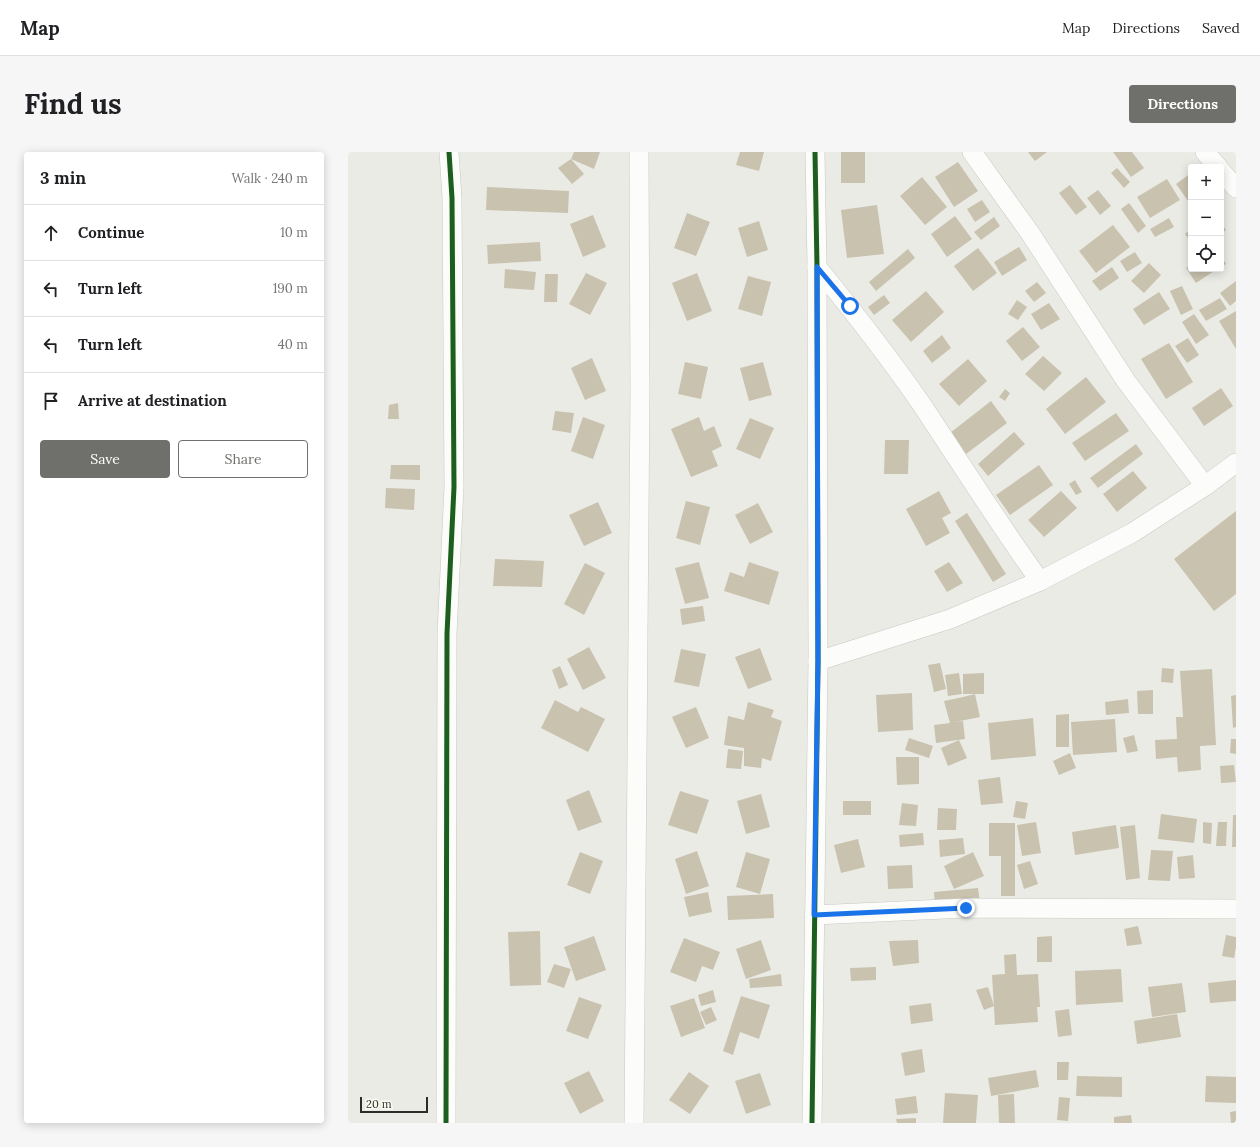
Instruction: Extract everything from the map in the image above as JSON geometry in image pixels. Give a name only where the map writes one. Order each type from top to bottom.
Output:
[{"type":"street","points":[[446,1123],[447,634],[454,487],[452,198],[449,152]]},
{"type":"street","points":[[634,1123],[640,399],[639,152]]},
{"type":"street","points":[[812,1123],[818,661],[817,267],[815,152]]},
{"type":"street","points":[[972,152],[1030,233],[1126,381],[1205,486]]},
{"type":"street","points":[[1205,152],[1215,164]]},
{"type":"street","points":[[1224,174],[1236,188]]},
{"type":"street","points":[[817,267],[850,306],[920,402],[1009,538],[1040,582]]},
{"type":"street","points":[[818,661],[950,619],[1040,582],[1132,533],[1205,486],[1236,463]]},
{"type":"street","points":[[814,915],[966,908],[1236,909]]},
{"type":"building","points":[[574,152],[600,152],[594,169],[571,159]]},
{"type":"building","points":[[740,152],[764,152],[759,171],[736,165]]},
{"type":"building","points":[[841,152],[865,152],[865,183],[841,183]]},
{"type":"building","points":[[1028,152],[1047,152],[1035,161]]},
{"type":"building","points":[[1113,152],[1132,152],[1144,168],[1131,177]]},
{"type":"building","points":[[571,159],[584,174],[572,184],[558,168]]},
{"type":"building","points":[[958,162],[978,191],[954,207],[935,177]]},
{"type":"building","points":[[1117,168],[1130,182],[1124,188],[1111,173]]},
{"type":"building","points":[[1188,175],[1188,201],[1176,184]]},
{"type":"building","points":[[922,177],[947,207],[925,225],[900,196]]},
{"type":"building","points":[[1167,179],[1180,200],[1150,218],[1137,197]]},
{"type":"building","points":[[1070,185],[1087,207],[1076,215],[1059,193]]},
{"type":"building","points":[[487,187],[569,191],[568,213],[486,210]]},
{"type":"building","points":[[1098,190],[1111,206],[1100,215],[1087,198]]},
{"type":"building","points":[[982,200],[990,212],[975,222],[967,209]]},
{"type":"building","points":[[1129,203],[1146,226],[1138,233],[1121,209]]},
{"type":"building","points":[[877,205],[884,254],[847,258],[841,210]]},
{"type":"building","points":[[687,213],[710,222],[696,256],[674,248]]},
{"type":"building","points":[[593,215],[606,247],[583,257],[570,224]]},
{"type":"building","points":[[955,216],[972,239],[947,257],[931,234]]},
{"type":"building","points":[[994,217],[1000,226],[981,240],[974,232]]},
{"type":"building","points":[[1169,218],[1174,227],[1155,237],[1150,229]]},
{"type":"building","points":[[759,221],[768,250],[747,257],[738,228]]},
{"type":"building","points":[[1113,225],[1130,247],[1096,273],[1079,251]]},
{"type":"building","points":[[540,242],[541,261],[488,264],[487,245]]},
{"type":"building","points":[[1019,247],[1027,260],[1002,276],[994,262]]},
{"type":"building","points":[[978,248],[997,273],[973,291],[954,266]]},
{"type":"building","points":[[908,249],[915,258],[876,291],[869,282]]},
{"type":"building","points":[[1135,252],[1142,263],[1127,272],[1120,261]]},
{"type":"building","points":[[1149,263],[1161,275],[1144,293],[1131,281]]},
{"type":"building","points":[[1112,267],[1119,278],[1100,291],[1092,281]]},
{"type":"building","points":[[505,269],[536,272],[534,290],[504,288]]},
{"type":"building","points":[[1189,272],[1212,272],[1196,283]]},
{"type":"building","points":[[586,273],[607,283],[590,315],[569,304]]},
{"type":"building","points":[[697,273],[712,311],[687,321],[672,283]]},
{"type":"building","points":[[545,274],[558,274],[557,302],[544,302]]},
{"type":"building","points":[[748,276],[771,282],[762,316],[738,309]]},
{"type":"building","points":[[1236,281],[1236,301],[1230,306],[1220,293]]},
{"type":"building","points":[[1037,282],[1046,293],[1034,302],[1025,291]]},
{"type":"building","points":[[1182,286],[1193,309],[1181,315],[1170,291]]},
{"type":"building","points":[[926,291],[944,312],[911,342],[892,320]]},
{"type":"building","points":[[1159,292],[1170,309],[1144,325],[1133,309]]},
{"type":"building","points":[[884,295],[890,303],[874,315],[868,307]]},
{"type":"building","points":[[1220,298],[1227,309],[1206,321],[1199,310]]},
{"type":"building","points":[[1017,300],[1027,307],[1018,320],[1008,314]]},
{"type":"building","points":[[1049,303],[1060,319],[1041,330],[1031,314]]},
{"type":"building","points":[[1236,311],[1236,349],[1219,321]]},
{"type":"building","points":[[1194,314],[1209,335],[1196,344],[1182,322]]},
{"type":"building","points":[[1023,327],[1040,347],[1022,361],[1006,341]]},
{"type":"building","points":[[942,335],[951,348],[932,363],[923,351]]},
{"type":"building","points":[[1188,338],[1199,355],[1187,363],[1175,346]]},
{"type":"building","points":[[1169,343],[1193,382],[1166,399],[1141,359]]},
{"type":"building","points":[[1043,356],[1062,373],[1044,391],[1025,374]]},
{"type":"building","points":[[592,358],[606,391],[585,400],[571,368]]},
{"type":"building","points":[[968,359],[987,381],[959,406],[939,384]]},
{"type":"building","points":[[685,362],[708,367],[701,399],[678,394]]},
{"type":"building","points":[[763,362],[772,395],[749,401],[740,368]]},
{"type":"building","points":[[1086,377],[1106,402],[1065,434],[1046,409]]},
{"type":"building","points":[[1221,388],[1233,406],[1204,426],[1192,408]]},
{"type":"building","points":[[1005,389],[1010,393],[1005,401],[999,397]]},
{"type":"building","points":[[991,401],[1007,423],[966,454],[950,433]]},
{"type":"building","points":[[398,403],[399,419],[388,419],[389,405]]},
{"type":"building","points":[[555,411],[574,413],[571,433],[552,430]]},
{"type":"building","points":[[1116,413],[1129,431],[1085,461],[1072,443]]},
{"type":"building","points":[[583,417],[605,425],[593,459],[571,451]]},
{"type":"building","points":[[699,417],[704,431],[714,426],[722,446],[712,451],[718,466],[691,477],[671,429]]},
{"type":"building","points":[[750,418],[774,428],[760,459],[736,449]]},
{"type":"building","points":[[1014,432],[1025,444],[988,476],[978,464]]},
{"type":"building","points":[[885,440],[909,440],[908,474],[884,474]]},
{"type":"building","points":[[1136,444],[1143,454],[1098,488],[1090,478]]},
{"type":"building","points":[[391,465],[420,465],[420,480],[390,479]]},
{"type":"building","points":[[1039,465],[1053,485],[1010,515],[996,495]]},
{"type":"building","points":[[1133,471],[1147,488],[1117,512],[1103,494]]},
{"type":"building","points":[[1075,480],[1082,492],[1076,495],[1069,484]]},
{"type":"building","points":[[386,488],[415,489],[414,510],[385,508]]},
{"type":"building","points":[[939,491],[951,513],[942,518],[950,533],[926,546],[906,509]]},
{"type":"building","points":[[1061,491],[1077,508],[1044,537],[1028,520]]},
{"type":"building","points":[[686,501],[710,507],[700,545],[676,538]]},
{"type":"building","points":[[598,502],[612,533],[584,546],[569,515]]},
{"type":"building","points":[[758,503],[773,532],[750,544],[735,515]]},
{"type":"building","points":[[1236,511],[1236,594],[1214,611],[1174,559]]},
{"type":"building","points":[[967,513],[1006,574],[993,582],[955,521]]},
{"type":"building","points":[[495,559],[544,561],[542,587],[493,586]]},
{"type":"building","points":[[699,562],[709,598],[685,604],[675,568]]},
{"type":"building","points":[[749,562],[779,572],[769,605],[724,591],[730,572],[744,577]]},
{"type":"building","points":[[949,562],[963,583],[947,592],[934,571]]},
{"type":"building","points":[[585,563],[605,573],[584,615],[564,604]]},
{"type":"building","points":[[703,606],[705,621],[682,625],[680,609]]},
{"type":"building","points":[[589,647],[606,678],[583,690],[567,659]]},
{"type":"building","points":[[760,648],[772,680],[748,689],[735,657]]},
{"type":"building","points":[[681,649],[706,654],[699,687],[674,682]]},
{"type":"building","points":[[940,663],[946,689],[934,692],[928,665]]},
{"type":"building","points":[[560,666],[568,685],[559,689],[552,670]]},
{"type":"building","points":[[1162,668],[1174,669],[1173,683],[1161,682]]},
{"type":"building","points":[[1212,669],[1216,745],[1200,746],[1201,770],[1178,772],[1177,757],[1156,759],[1155,740],[1177,739],[1176,717],[1183,717],[1180,671]]},
{"type":"building","points":[[959,673],[962,694],[948,696],[945,675]]},
{"type":"building","points":[[984,673],[984,694],[963,694],[963,674]]},
{"type":"building","points":[[1153,690],[1153,714],[1138,714],[1137,691]]},
{"type":"building","points":[[912,693],[913,730],[878,732],[876,695]]},
{"type":"building","points":[[975,694],[980,717],[955,722],[963,721],[965,739],[936,743],[934,725],[950,723],[944,701]]},
{"type":"building","points":[[1236,695],[1236,727],[1233,728],[1231,696]]},
{"type":"building","points":[[1128,699],[1129,713],[1106,715],[1105,702]]},
{"type":"building","points":[[555,700],[578,712],[581,707],[605,719],[588,752],[541,728]]},
{"type":"building","points":[[748,702],[774,710],[771,717],[782,721],[771,761],[762,758],[761,768],[744,766],[744,748],[724,745],[728,716],[744,720]]},
{"type":"building","points":[[696,707],[709,738],[686,748],[672,717]]},
{"type":"building","points":[[1069,714],[1069,747],[1056,747],[1056,715]]},
{"type":"building","points":[[1033,718],[1036,756],[991,760],[988,723]]},
{"type":"building","points":[[1115,719],[1117,752],[1073,755],[1071,722]]},
{"type":"building","points":[[1134,735],[1138,751],[1127,753],[1123,738]]},
{"type":"building","points":[[909,738],[933,746],[929,758],[905,750]]},
{"type":"building","points":[[1231,739],[1236,739],[1236,754],[1230,753]]},
{"type":"building","points":[[959,740],[967,758],[948,766],[941,748]]},
{"type":"building","points":[[728,749],[743,751],[741,769],[726,768]]},
{"type":"building","points":[[1070,753],[1076,768],[1059,775],[1053,761]]},
{"type":"building","points":[[896,757],[919,757],[919,784],[897,785]]},
{"type":"building","points":[[1234,765],[1236,782],[1221,783],[1220,766]]},
{"type":"building","points":[[1000,777],[1003,803],[981,805],[978,780]]},
{"type":"building","points":[[589,790],[602,822],[578,831],[566,800]]},
{"type":"building","points":[[680,791],[709,800],[697,834],[668,825]]},
{"type":"building","points":[[761,794],[770,827],[746,834],[737,801]]},
{"type":"building","points":[[843,801],[871,801],[871,815],[843,815]]},
{"type":"building","points":[[1016,801],[1028,803],[1025,819],[1013,817]]},
{"type":"building","points":[[902,803],[918,805],[916,826],[899,825]]},
{"type":"building","points":[[938,808],[957,809],[956,830],[937,830]]},
{"type":"building","points":[[1161,814],[1197,819],[1194,843],[1158,839]]},
{"type":"building","points":[[1233,815],[1236,815],[1236,847],[1232,847]]},
{"type":"building","points":[[1036,822],[1041,853],[1022,856],[1017,825]]},
{"type":"building","points":[[1203,822],[1212,823],[1211,844],[1203,843]]},
{"type":"building","points":[[1218,822],[1227,822],[1226,846],[1216,846]]},
{"type":"building","points":[[989,823],[1015,823],[1015,896],[1001,896],[1001,856],[989,856]]},
{"type":"building","points":[[1116,825],[1119,848],[1075,855],[1072,832]]},
{"type":"building","points":[[1135,825],[1140,878],[1126,880],[1120,827]]},
{"type":"building","points":[[923,833],[924,845],[900,847],[899,835]]},
{"type":"building","points":[[963,838],[965,854],[940,857],[939,840]]},
{"type":"building","points":[[858,839],[865,867],[841,873],[834,845]]},
{"type":"building","points":[[1151,850],[1173,851],[1170,881],[1148,880]]},
{"type":"building","points":[[697,851],[709,886],[686,894],[675,859]]},
{"type":"building","points":[[580,852],[603,861],[590,894],[567,885]]},
{"type":"building","points":[[746,852],[770,859],[760,894],[736,887]]},
{"type":"building","points":[[973,852],[984,876],[954,889],[944,866]]},
{"type":"building","points":[[1193,855],[1195,878],[1179,879],[1177,857]]},
{"type":"building","points":[[1030,861],[1038,884],[1024,889],[1017,865]]},
{"type":"building","points":[[912,865],[913,888],[888,889],[887,866]]},
{"type":"building","points":[[978,888],[980,902],[935,906],[934,892]]},
{"type":"building","points":[[708,892],[712,912],[689,917],[684,897]]},
{"type":"building","points":[[773,894],[774,918],[728,920],[727,896]]},
{"type":"building","points":[[1138,926],[1142,944],[1127,946],[1124,929]]},
{"type":"building","points":[[540,931],[541,985],[510,986],[508,932]]},
{"type":"building","points":[[1226,935],[1236,937],[1234,958],[1222,956]]},
{"type":"building","points":[[594,936],[606,970],[576,981],[564,947]]},
{"type":"building","points":[[1052,936],[1052,962],[1037,962],[1037,937]]},
{"type":"building","points":[[684,938],[720,952],[713,970],[702,966],[696,982],[670,972]]},
{"type":"building","points":[[761,940],[771,970],[746,979],[736,949]]},
{"type":"building","points":[[918,940],[919,963],[893,966],[889,941]]},
{"type":"building","points":[[1016,954],[1017,975],[1038,974],[1040,1007],[1037,1007],[1038,1022],[995,1025],[992,975],[1005,974],[1004,955]]},
{"type":"building","points":[[554,964],[571,969],[564,988],[547,982]]},
{"type":"building","points":[[876,967],[876,980],[851,981],[850,968]]},
{"type":"building","points":[[1121,969],[1123,1002],[1076,1005],[1075,971]]},
{"type":"building","points":[[781,974],[782,986],[750,988],[749,979]]},
{"type":"building","points":[[1236,980],[1236,1001],[1210,1003],[1208,983]]},
{"type":"building","points":[[1182,983],[1186,1012],[1152,1017],[1148,987]]},
{"type":"building","points":[[988,987],[994,1006],[984,1010],[976,990]]},
{"type":"building","points":[[713,990],[716,1002],[701,1006],[698,995]]},
{"type":"building","points":[[741,996],[770,1005],[759,1039],[740,1032],[733,1055],[723,1051]]},
{"type":"building","points":[[579,997],[602,1005],[588,1039],[566,1031]]},
{"type":"building","points":[[694,998],[705,1028],[681,1037],[670,1006]]},
{"type":"building","points":[[931,1003],[933,1021],[911,1024],[909,1006]]},
{"type":"building","points":[[711,1007],[717,1020],[706,1025],[700,1012]]},
{"type":"building","points":[[1069,1009],[1072,1035],[1058,1037],[1055,1011]]},
{"type":"building","points":[[1177,1014],[1181,1037],[1137,1044],[1134,1021]]},
{"type":"building","points":[[922,1049],[925,1072],[905,1076],[901,1053]]},
{"type":"building","points":[[1057,1062],[1069,1062],[1068,1080],[1057,1080]]},
{"type":"building","points":[[1036,1070],[1039,1087],[991,1096],[988,1078]]},
{"type":"building","points":[[589,1071],[604,1101],[580,1114],[564,1083]]},
{"type":"building","points":[[689,1072],[709,1086],[690,1114],[669,1100]]},
{"type":"building","points":[[760,1073],[771,1105],[746,1114],[735,1081]]},
{"type":"building","points":[[1077,1076],[1122,1077],[1122,1097],[1076,1096]]},
{"type":"building","points":[[1206,1076],[1236,1077],[1236,1103],[1205,1102]]},
{"type":"building","points":[[945,1093],[978,1095],[976,1123],[943,1123]]},
{"type":"building","points":[[1014,1094],[1015,1123],[999,1123],[998,1095]]},
{"type":"building","points":[[916,1096],[918,1113],[897,1115],[895,1099]]},
{"type":"building","points":[[1059,1097],[1070,1098],[1068,1121],[1057,1120]]},
{"type":"building","points":[[1236,1111],[1236,1123],[1231,1123],[1230,1112]]},
{"type":"building","points":[[1131,1115],[1132,1123],[1114,1123],[1114,1117]]},
{"type":"building","points":[[916,1118],[916,1123],[897,1123],[896,1119]]},
{"type":"cycle path","points":[[446,1123],[447,634],[454,487],[452,198],[449,152]]},
{"type":"cycle path","points":[[812,1123],[818,661],[817,267],[815,152]]},
{"type":"route","points":[[850,306],[817,267],[818,661],[814,915],[966,908]]}]
